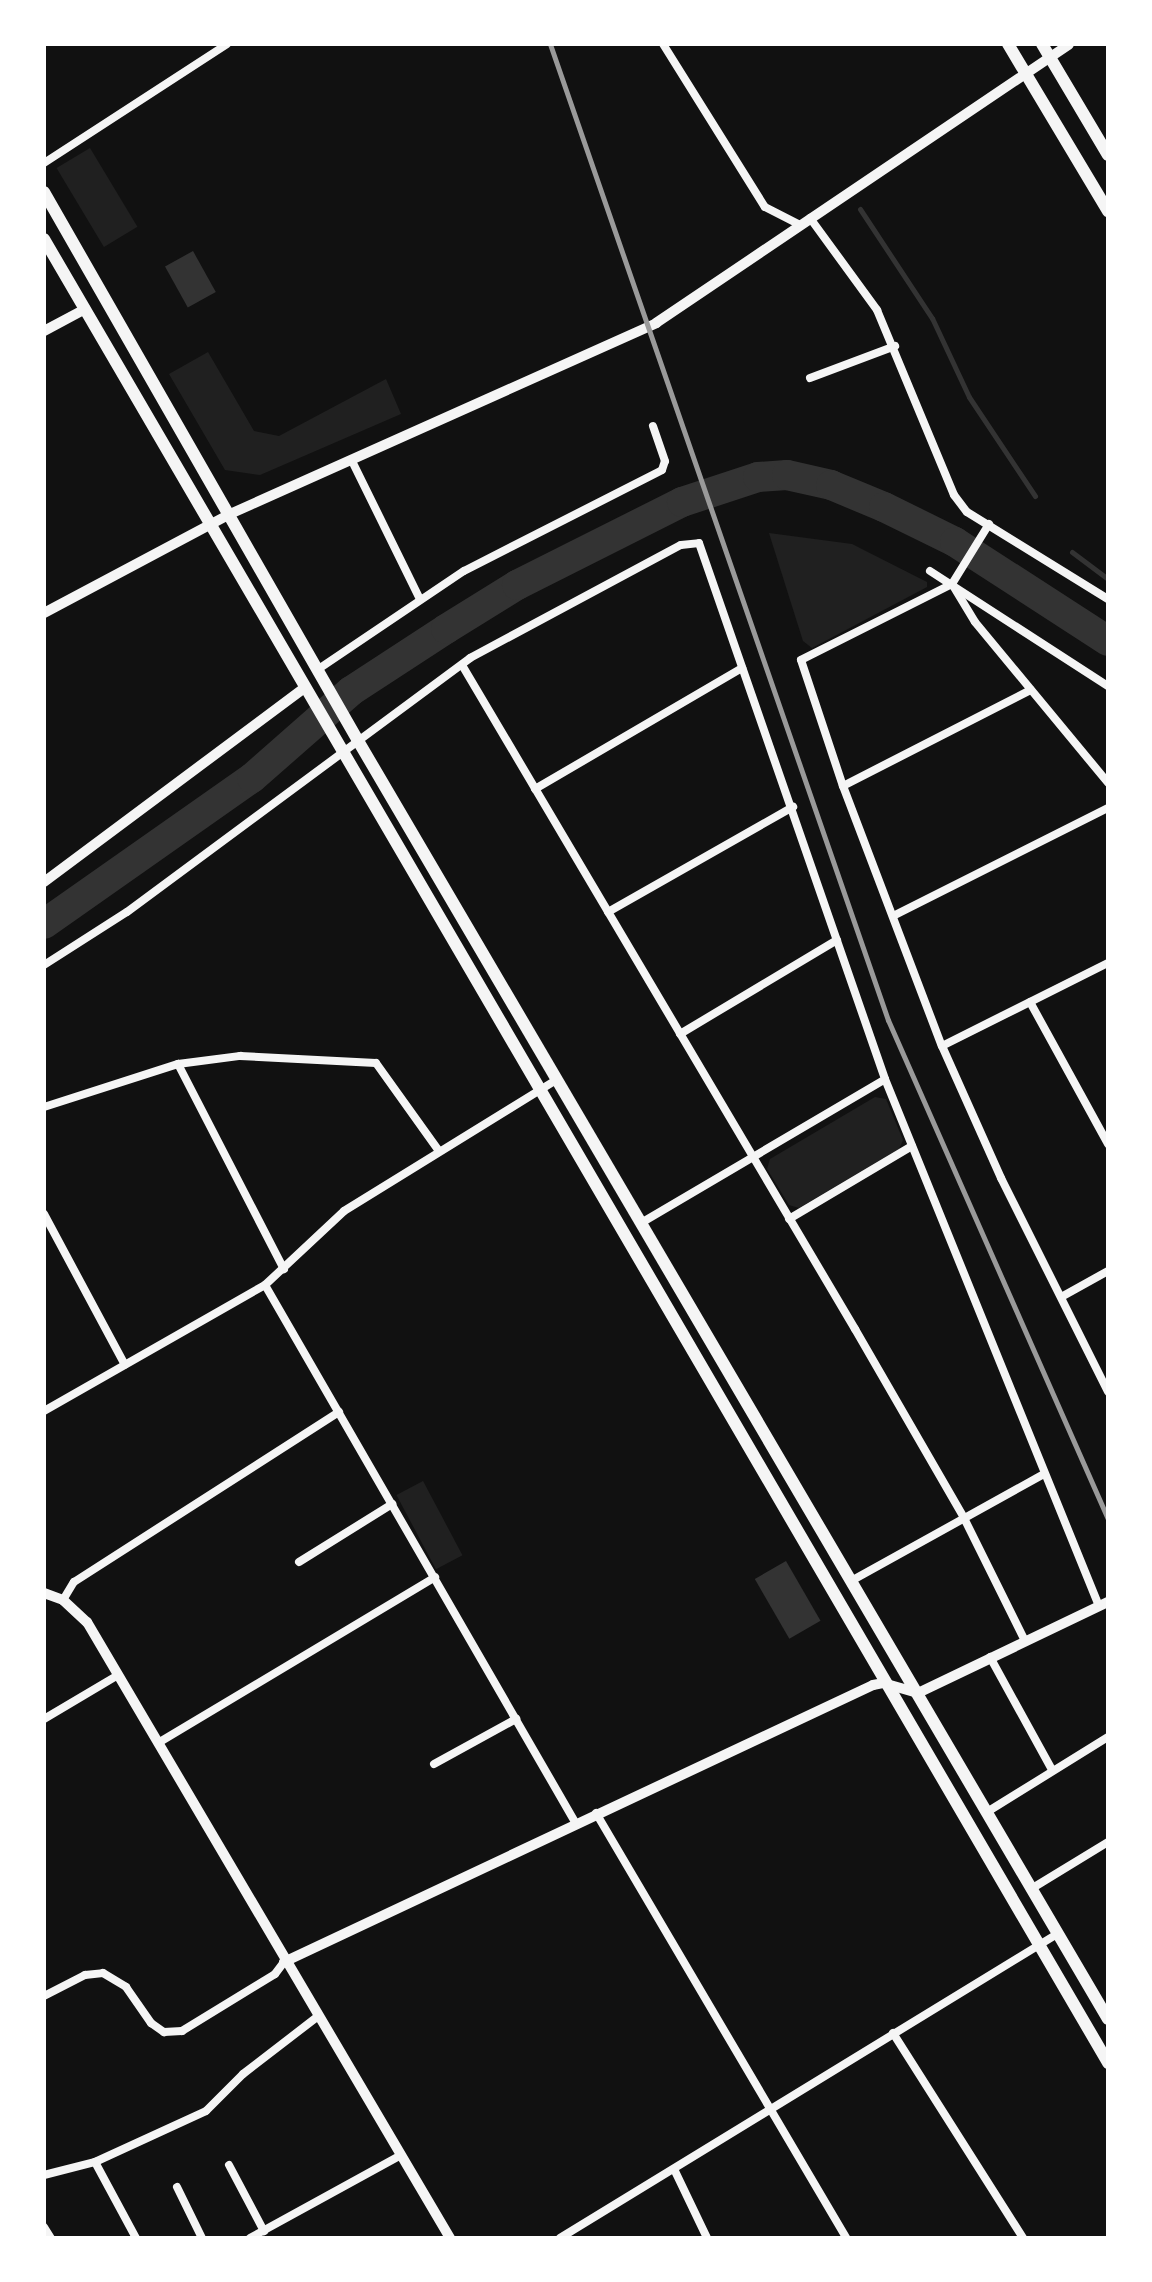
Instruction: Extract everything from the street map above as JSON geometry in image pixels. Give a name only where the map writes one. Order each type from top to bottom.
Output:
[{"type":"highway","points":[[1008,44],[1108,211]]},
{"type":"highway","points":[[1042,44],[1108,155]]},
{"type":"highway","points":[[44,192],[320,675],[1108,2019]]},
{"type":"highway","points":[[44,239],[883,1683],[1108,2063]]},
{"type":"street","points":[[44,163],[227,44]]},
{"type":"street","points":[[663,44],[765,207],[800,225]]},
{"type":"street","points":[[44,613],[230,514],[656,323],[1069,44]]},
{"type":"street","points":[[810,218],[877,310],[895,346],[954,495],[967,512],[1108,599]]},
{"type":"street","points":[[44,331],[85,309]]},
{"type":"street","points":[[810,378],[895,346]]},
{"type":"street","points":[[320,675],[420,599],[662,470],[665,461],[653,426]]},
{"type":"street","points":[[352,461],[420,599]]},
{"type":"street","points":[[987,527],[953,582],[801,660],[843,786],[942,1046],[1001,1178],[1063,1296],[1108,1392]]},
{"type":"street","points":[[44,965],[127,912],[338,746],[462,665],[681,545],[699,543],[885,1079],[1041,1457],[1042,1475],[1103,1604],[918,1693],[883,1683],[575,1822],[284,1962],[275,1974],[182,2031],[164,2032],[151,2023],[126,1987],[103,1973],[85,1975],[44,1996]]},
{"type":"street","points":[[930,571],[953,582],[1108,686]]},
{"type":"street","points":[[953,582],[975,622],[1108,783]]},
{"type":"street","points":[[462,665],[964,1518],[1025,1641]]},
{"type":"street","points":[[535,789],[742,668]]},
{"type":"street","points":[[44,882],[305,690]]},
{"type":"street","points":[[843,786],[1031,690]]},
{"type":"street","points":[[608,912],[793,807]]},
{"type":"street","points":[[893,916],[1108,808]]},
{"type":"street","points":[[680,1034],[837,940]]},
{"type":"street","points":[[942,1046],[1108,963]]},
{"type":"street","points":[[1030,1002],[1108,1144]]},
{"type":"street","points":[[44,1107],[178,1064],[240,1056],[376,1063],[439,1151]]},
{"type":"street","points":[[178,1064],[284,1269]]},
{"type":"street","points":[[44,1411],[265,1285],[344,1211],[558,1079]]},
{"type":"street","points":[[641,1223],[885,1079]]},
{"type":"street","points":[[789,1219],[912,1146]]},
{"type":"street","points":[[44,1214],[125,1365]]},
{"type":"street","points":[[1063,1296],[1108,1271]]},
{"type":"street","points":[[265,1285],[575,1822]]},
{"type":"street","points":[[63,1600],[74,1582],[339,1412]]},
{"type":"street","points":[[851,1581],[1042,1475]]},
{"type":"street","points":[[299,1562],[392,1504]]},
{"type":"street","points":[[158,1743],[435,1577]]},
{"type":"street","points":[[44,1593],[63,1600],[87,1622],[284,1962],[450,2238]]},
{"type":"street","points":[[990,1657],[1052,1770]]},
{"type":"street","points":[[44,1719],[118,1675]]},
{"type":"street","points":[[434,1764],[516,1719]]},
{"type":"street","points":[[987,1812],[1108,1737]]},
{"type":"street","points":[[596,1813],[846,2238]]},
{"type":"street","points":[[1031,1889],[1108,1842]]},
{"type":"street","points":[[560,2238],[1057,1934]]},
{"type":"street","points":[[44,2175],[95,2162],[206,2111],[243,2074],[317,2017]]},
{"type":"street","points":[[893,2033],[1023,2238]]},
{"type":"street","points":[[250,2238],[401,2155]]},
{"type":"street","points":[[95,2162],[136,2238]]},
{"type":"street","points":[[229,2165],[264,2231]]},
{"type":"street","points":[[674,2169],[707,2238]]},
{"type":"street","points":[[177,2187],[202,2238]]},
{"type":"street","points":[[44,2227],[51,2238]]},
{"type":"shaded area","points":[[90,148],[137,227],[104,247],[57,168]]},
{"type":"shaded area","points":[[193,251],[216,292],[188,308],[165,267]]},
{"type":"shaded area","points":[[208,352],[254,431],[279,436],[386,379],[401,414],[260,475],[225,470],[169,374]]},
{"type":"shaded area","points":[[769,533],[852,544],[927,582],[927,587],[812,648],[803,641]]},
{"type":"shaded area","points":[[875,1097],[886,1099],[903,1140],[899,1149],[799,1208],[789,1205],[767,1169],[770,1159]]},
{"type":"shaded area","points":[[423,1481],[462,1555],[436,1569],[397,1495]]},
{"type":"shaded area","points":[[786,1561],[820,1621],[789,1639],[755,1579]]},
{"type":"waterway","points":[[860,209],[932,318],[969,397],[1035,496]]},
{"type":"waterway","points":[[44,924],[252,778],[351,691],[446,629],[517,585],[682,502],[758,477],[787,475],[831,485],[884,507],[955,542],[1108,641]]},
{"type":"waterway","points":[[1072,552],[1108,579]]},
{"type":"railway","points":[[550,44],[888,1020],[1108,1519]]}]
